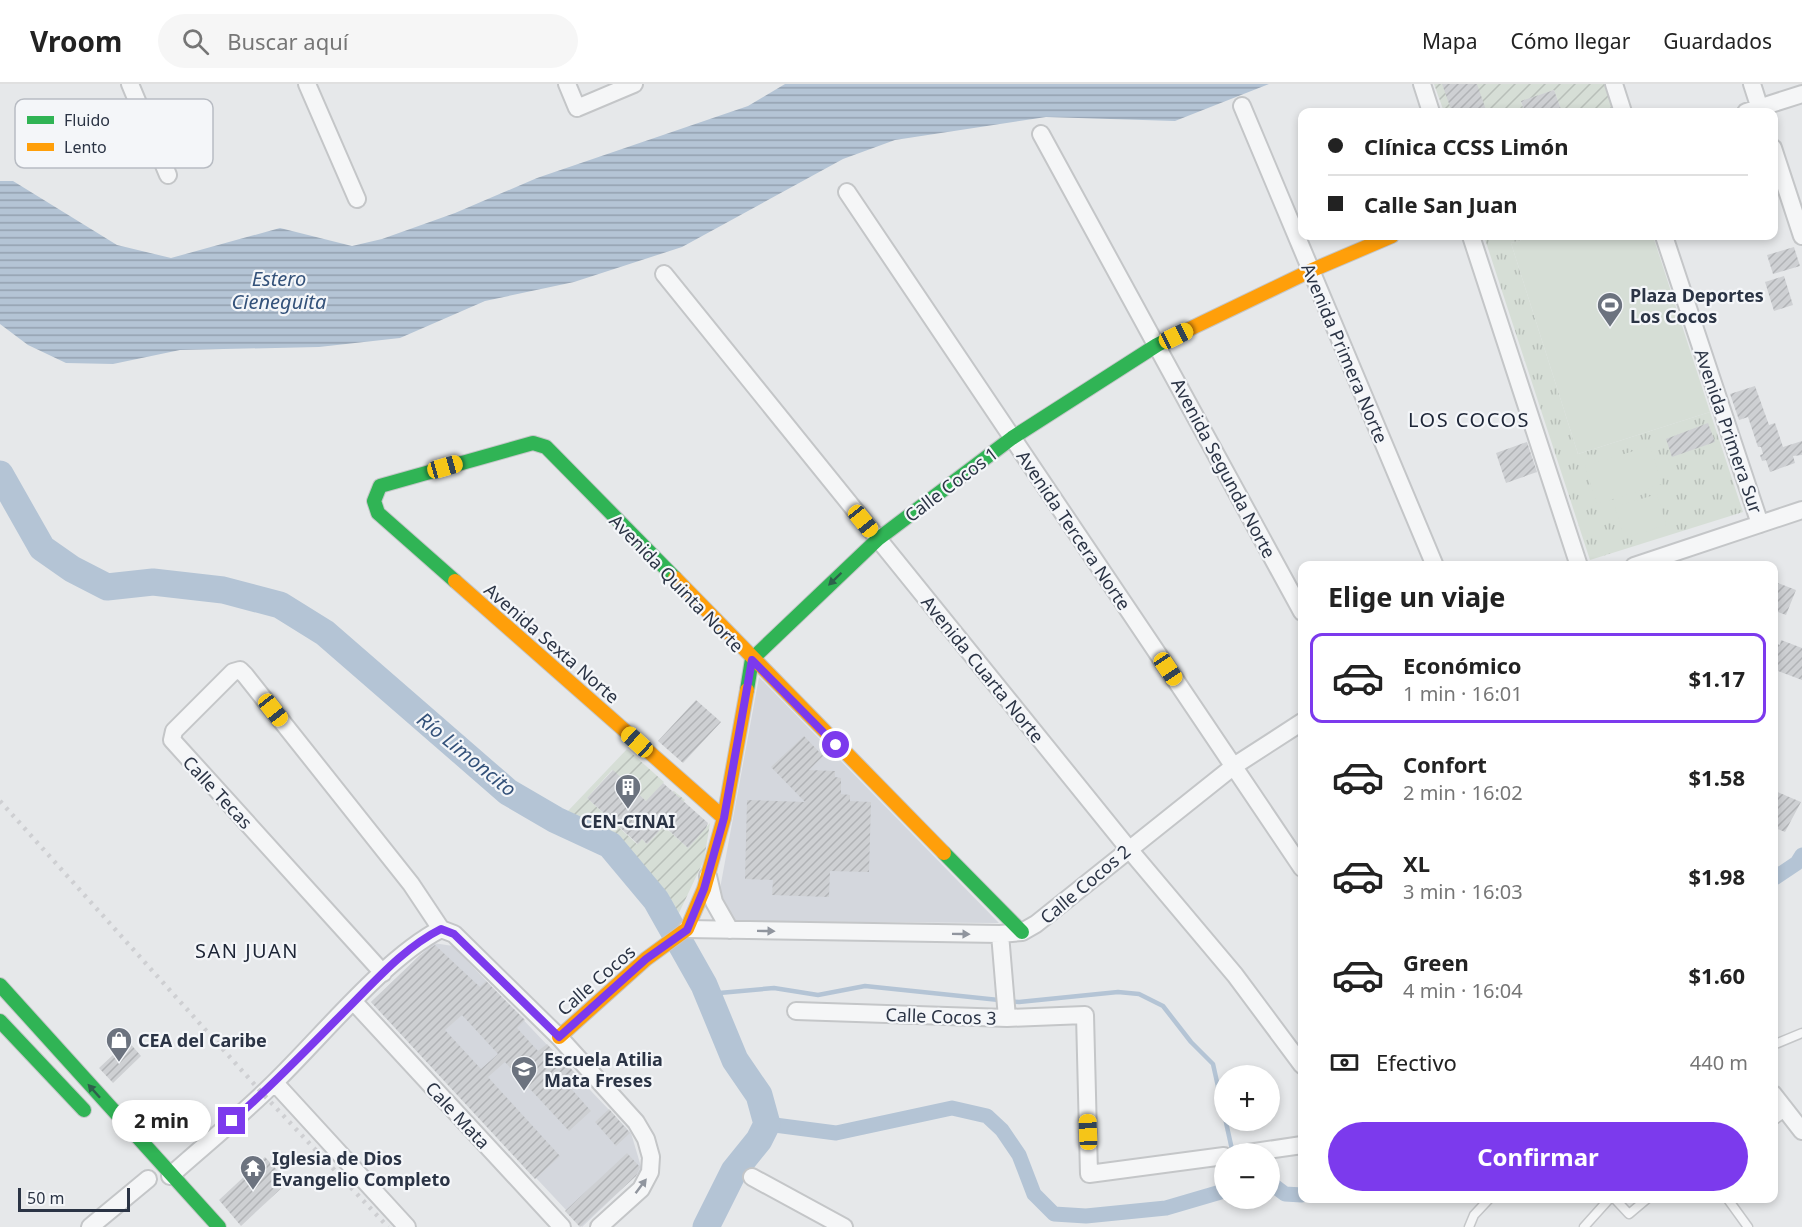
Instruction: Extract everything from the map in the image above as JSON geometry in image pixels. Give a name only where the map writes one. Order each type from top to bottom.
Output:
[{"type":"main road","name":"Calle Cocos 1","points":[[752,660],[878,539],[1012,438],[1157,345],[1310,271],[1383,240]]},
{"type":"main road","name":"Avenida Quinta Norte","points":[[380,486],[533,443],[546,447],[752,660],[1022,932]]},
{"type":"main road","name":"Avenida Sexta Norte","points":[[380,486],[374,501],[378,513],[724,818]]},
{"type":"main road","points":[[687,930],[708,876],[724,818],[752,660]]},
{"type":"main road","name":"Calle Cocos","points":[[559,1037],[646,959],[687,930]]},
{"type":"main road","points":[[0,986],[170,1176],[219,1227]]},
{"type":"main road","points":[[0,1022],[90,1118]]},
{"type":"street","points":[[130,84],[136,99]]},
{"type":"street","points":[[307,84],[357,199]]},
{"type":"street","points":[[567,84],[577,108],[634,84]]},
{"type":"street","points":[[1422,84],[1430,108]]},
{"type":"street","points":[[1614,84],[1622,108]]},
{"type":"street","points":[[1752,84],[1756,108]]},
{"type":"street","points":[[1764,108],[1802,94]]},
{"type":"street","name":"Avenida Primera Norte","points":[[1242,106],[1434,561]]},
{"type":"street","name":"Avenida Segunda Norte","points":[[1041,134],[1298,605]]},
{"type":"street","points":[[1778,163],[1802,236]]},
{"type":"street","points":[[165,168],[168,175]]},
{"type":"street","name":"Avenida Tercera Norte","points":[[847,192],[1298,862]]},
{"type":"street","points":[[1472,240],[1578,561]]},
{"type":"street","name":"Avenida Primera Sur","points":[[1665,240],[1760,524]]},
{"type":"street","name":"Avenida Cuarta Norte","points":[[664,274],[1128,848],[1235,975],[1298,1060]]},
{"type":"street","points":[[1649,561],[1802,510]]},
{"type":"street","name":"Calle Tecas","points":[[383,973],[172,740],[174,731],[233,672],[240,670],[245,675],[411,884],[441,929]]},
{"type":"street","name":"Calle Cocos 2","points":[[687,930],[1000,934],[1022,932],[1036,924],[1128,848],[1234,766],[1298,725]]},
{"type":"street","points":[[708,876],[714,902],[730,930]]},
{"type":"street","points":[[170,1176],[274,1083],[383,973],[426,937],[441,929],[454,934],[559,1037],[636,1122],[646,1139],[651,1157],[651,1172],[641,1189],[599,1227]]},
{"type":"street","points":[[1000,934],[1007,1018]]},
{"type":"street","name":"Cale Mata","points":[[354,1002],[562,1227]]},
{"type":"street","name":"Calle Cocos 3","points":[[796,1011],[1007,1018],[1085,1015],[1089,1174],[1214,1157]]},
{"type":"street","points":[[274,1083],[407,1227]]},
{"type":"street","points":[[1779,1116],[1802,1131]]},
{"type":"street","points":[[1280,1148],[1298,1146]]},
{"type":"street","points":[[752,1177],[844,1227]]},
{"type":"street","points":[[90,1227],[147,1178]]},
{"type":"lane","points":[[1778,1044],[1802,1033]]},
{"type":"lane","points":[[1469,1227],[1474,1215],[1485,1203]]},
{"type":"lane","points":[[1584,1227],[1607,1203]]},
{"type":"lane","points":[[1617,1203],[1629,1214],[1642,1203]]},
{"type":"lane","points":[[1731,1203],[1748,1227]]},
{"type":"shaded area","points":[[759,677],[999,923],[736,921],[723,911],[719,894]]},
{"type":"shaded area","name":"Escuela Atilia Mata Freses","points":[[433,943],[453,946],[631,1133],[642,1170],[582,1227],[371,1002]]},
{"type":"green space","points":[[1434,84],[1609,84],[1617,108],[1561,108],[1554,90],[1521,102],[1523,108],[1443,108]]},
{"type":"green space","points":[[1485,240],[1521,240],[1511,243],[1578,454],[1710,412],[1743,512],[1590,560]]},
{"type":"green space","name":"Plaza Deportes Los Cocos","points":[[1521,240],[1654,240],[1710,412],[1578,454],[1511,243]]},
{"type":"green space","points":[[1650,446],[1662,484],[1597,504],[1585,466]]},
{"type":"green space","points":[[1657,494],[1666,525],[1624,538],[1615,507]]},
{"type":"green space","points":[[627,749],[664,782],[650,798],[659,807],[674,791],[685,800],[667,820],[612,770],[587,798],[637,844],[642,839],[647,844],[656,835],[657,820],[688,848],[710,823],[704,860],[678,915],[613,837],[567,812]]},
{"type":"water","name":"Estero Cieneguita","points":[[785,84],[1269,84],[1175,121],[1046,117],[895,140],[843,159],[682,247],[574,282],[485,301],[400,338],[319,347],[180,350],[113,364],[66,363],[28,345],[0,324],[0,181],[13,181],[117,245],[171,258],[280,228],[352,246],[382,239],[455,213],[537,178],[748,106]]},
{"type":"building","points":[[1442,84],[1477,84],[1485,108],[1451,108]]},
{"type":"building","points":[[1554,90],[1561,108],[1524,108],[1521,101]]},
{"type":"building","points":[[1794,247],[1800,266],[1773,274],[1767,255]]},
{"type":"building","points":[[1784,276],[1793,305],[1774,311],[1765,282]]},
{"type":"building","points":[[1755,386],[1769,425],[1775,423],[1783,447],[1802,441],[1802,455],[1793,456],[1795,463],[1770,472],[1766,460],[1762,461],[1761,447],[1758,447],[1748,417],[1739,420],[1730,394]]},
{"type":"building","points":[[1708,423],[1715,442],[1672,457],[1666,439]]},
{"type":"building","points":[[1527,442],[1537,472],[1506,483],[1496,453]]},
{"type":"building","points":[[1778,583],[1796,590],[1786,615],[1778,612]]},
{"type":"building","points":[[1781,640],[1802,648],[1802,680],[1778,671],[1778,644],[1780,645]]},
{"type":"building","points":[[696,700],[721,722],[683,763],[658,741]]},
{"type":"building","points":[[804,736],[823,756],[809,770],[835,771],[835,777],[841,778],[841,794],[850,795],[850,801],[871,802],[869,872],[830,871],[829,897],[772,895],[773,880],[745,879],[747,800],[805,802],[771,767]]},
{"type":"building","name":"CEN-CINAI","points":[[613,770],[646,801],[663,783],[708,823],[706,828],[688,848],[664,826],[647,844],[642,839],[638,844],[587,798]]},
{"type":"building","points":[[1778,792],[1801,802],[1785,832],[1778,829]]},
{"type":"building","name":"Escuela Atilia Mata Freses","points":[[435,945],[480,987],[486,981],[525,1020],[517,1028],[538,1051],[547,1044],[577,1075],[567,1084],[591,1111],[569,1131],[505,1062],[488,1077],[560,1156],[535,1179],[371,1002],[420,955]],"holes":[[[462,1015],[498,1054],[481,1069],[445,1030]]]},
{"type":"building","name":"CEA del Caribe","points":[[128,1041],[141,1056],[113,1083],[99,1068]]},
{"type":"building","points":[[609,1109],[630,1133],[616,1146],[595,1122]]},
{"type":"building","points":[[627,1153],[640,1167],[636,1176],[580,1227],[565,1211]]},
{"type":"building","name":"Iglesia de Dios Evangelio Completo","points":[[265,1157],[288,1182],[241,1226],[219,1200]]},
{"type":"waterway","name":"Río Limoncito","points":[[0,474],[42,548],[72,569],[107,587],[153,582],[223,590],[280,605],[325,633],[508,792],[556,820],[610,845],[656,900],[704,985],[735,1060],[759,1095],[767,1124],[759,1140],[734,1171],[706,1227]]},
{"type":"waterway","points":[[1778,876],[1797,863],[1802,855]]},
{"type":"waterway","points":[[708,994],[774,988],[818,995],[865,986],[1019,1002],[1118,992],[1139,994],[1163,1006],[1191,1042],[1213,1064],[1231,1143]]},
{"type":"waterway","points":[[767,1124],[836,1133],[952,1108],[987,1116],[1002,1130],[1019,1155],[1034,1194],[1054,1214],[1086,1216],[1166,1208],[1214,1194]]},
{"type":"waterway","points":[[1280,1190],[1285,1194],[1298,1195]]},
{"type":"railway","points":[[0,801],[263,1094],[388,1227]]},
{"type":"traffic: fast","points":[[747,690],[752,659],[878,539],[1012,438],[1157,345],[1175,336]]},
{"type":"traffic: fast","points":[[455,581],[378,513],[374,501],[380,486],[533,443],[546,447],[675,578]]},
{"type":"traffic: fast","points":[[944,853],[1022,932]]},
{"type":"traffic: fast","points":[[0,985],[219,1227]]},
{"type":"traffic: fast","points":[[0,1021],[84,1110]]},
{"type":"traffic: slow","points":[[1175,336],[1310,271],[1383,240]]},
{"type":"traffic: slow","points":[[675,578],[944,853]]},
{"type":"traffic: slow","points":[[455,581],[724,818]]},
{"type":"traffic: slow","points":[[559,1037],[646,959],[687,929],[704,889],[724,818],[747,690]]},
{"type":"place","name":"Plaza Deportes Los Cocos","points":[[1610,328]]},
{"type":"place","name":"CEN-CINAI","points":[[628,810]]},
{"type":"place","name":"CEA del Caribe","points":[[119,1063]]},
{"type":"place","name":"Escuela Atilia Mata Freses","points":[[524,1092]]},
{"type":"place","name":"Iglesia de Dios Evangelio Completo","points":[[253,1191]]},
{"type":"district","name":"LOS COCOS","points":[[1469,419]]},
{"type":"district","name":"SAN JUAN","points":[[247,950]]},
{"type":"route","points":[[232,1121],[263,1094],[383,973],[426,937],[441,929],[454,934],[559,1037],[646,959],[687,930],[704,889],[724,818],[752,660],[836,745]]}]
